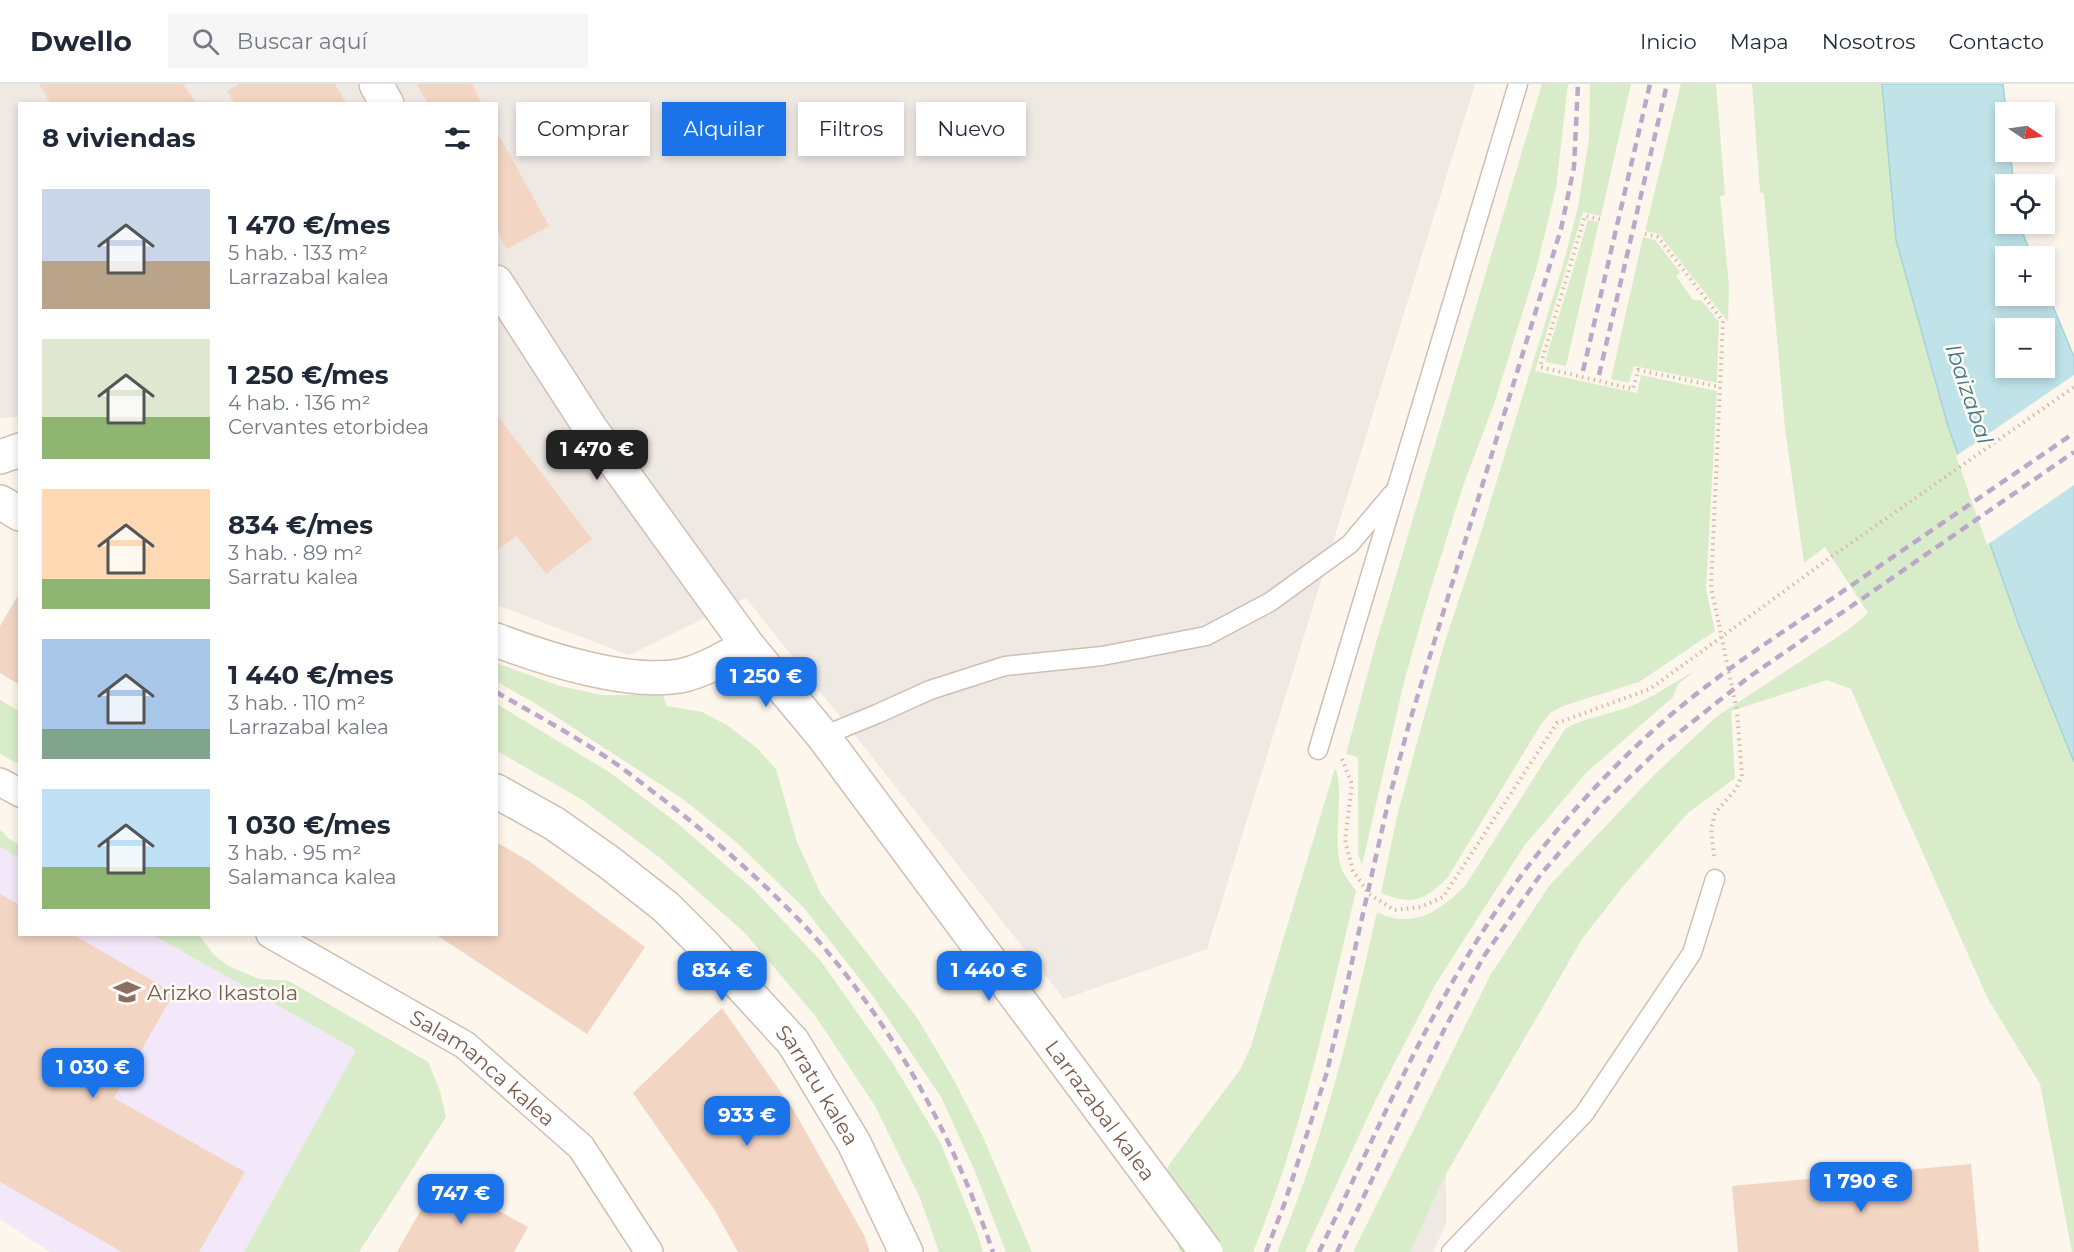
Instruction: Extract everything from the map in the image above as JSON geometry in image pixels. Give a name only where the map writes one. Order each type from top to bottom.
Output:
[{"type":"street","points":[[376,84],[386,102]]},
{"type":"street","points":[[498,285],[591,429],[748,646],[709,667],[681,676],[654,678],[601,671],[548,658],[498,641]]},
{"type":"street","points":[[0,457],[18,451]]},
{"type":"street","points":[[0,502],[18,513]]},
{"type":"street","name":"Larrazabal kalea","points":[[748,646],[823,736],[1201,1245]]},
{"type":"street","points":[[0,782],[18,792]]},
{"type":"street","name":"Sarratu kalea","points":[[498,792],[555,824],[666,907],[793,1042],[854,1143],[906,1252]]},
{"type":"street","name":"Salamanca kalea","points":[[274,936],[465,1045],[581,1147],[648,1252]]},
{"type":"lane","points":[[1318,750],[1518,84]]},
{"type":"lane","points":[[823,736],[930,690],[1005,666],[1102,656],[1206,636],[1270,602],[1350,544],[1396,488]]},
{"type":"lane","points":[[1451,1252],[1584,1114],[1692,953],[1715,879]]},
{"type":"path","points":[[1600,219],[1585,216],[1540,367],[1633,389],[1638,370],[1720,387]]},
{"type":"path","points":[[1644,234],[1658,237],[1723,321],[1711,587],[1737,711],[1742,776],[1736,789],[1715,813],[1711,829],[1715,879]]},
{"type":"path","points":[[1318,750],[1343,759],[1352,784],[1345,840],[1353,871],[1369,894],[1394,909],[1421,907],[1443,897],[1557,723],[1650,689],[1831,557],[2074,387]]},
{"type":"shaded area","points":[[0,84],[1475,84],[1207,949],[1064,999],[746,598],[629,655],[498,605],[498,102],[18,102],[18,417],[0,418]]},
{"type":"shaded area","name":"Arizko Ikastola","points":[[0,847],[18,857],[18,936],[155,936],[356,1050],[244,1252],[50,1252],[0,1219]]},
{"type":"shaded area","points":[[1446,1174],[1446,1224],[1433,1252],[1410,1252]]},
{"type":"green space","points":[[1542,84],[1568,84],[1556,188],[1537,266],[1495,401],[1463,486],[1427,601],[1404,682],[1362,865],[1358,855],[1358,757],[1346,754],[1376,643]]},
{"type":"green space","points":[[1590,84],[1631,84],[1601,216],[1583,212],[1535,371],[1637,393],[1641,375],[1717,391],[1706,589],[1715,631],[1639,682],[1563,706],[1550,713],[1448,877],[1433,891],[1421,897],[1408,900],[1398,899],[1381,893],[1398,812],[1443,648],[1479,539],[1564,261],[1578,207],[1589,139]]},
{"type":"green space","points":[[1681,84],[1716,84],[1725,195],[1720,196],[1729,285],[1728,322],[1659,234],[1645,231]]},
{"type":"green space","points":[[1752,84],[1882,84],[1896,240],[1948,426],[2020,628],[2074,762],[2074,1252],[2072,1252],[2040,1084],[1988,999],[1851,689],[1827,680],[1731,711],[1735,778],[1688,813],[1625,884],[1582,939],[1446,1174],[1410,1252],[1353,1252],[1491,974],[1549,886],[1653,776],[1716,717],[1848,630],[1868,613],[1825,547],[1804,563],[1785,428],[1764,194],[1760,192]]},
{"type":"green space","points":[[1588,220],[1599,222],[1566,366],[1545,362]]},
{"type":"green space","points":[[1643,237],[1655,240],[1680,272],[1676,276],[1693,300],[1701,300],[1719,322],[1717,383],[1634,366],[1629,383],[1611,379]]},
{"type":"green space","points":[[498,664],[560,686],[601,695],[663,695],[667,706],[702,712],[727,725],[757,748],[776,769],[797,842],[821,894],[918,1019],[954,1080],[983,1137],[1032,1252],[1006,1252],[974,1169],[941,1097],[870,992],[804,908],[736,842],[683,799],[538,705],[498,683]]},
{"type":"green space","points":[[1696,670],[1678,684],[1673,697],[1587,772],[1524,846],[1435,985],[1377,1097],[1305,1252],[1277,1252],[1322,1127],[1357,998],[1377,912],[1402,919],[1414,918],[1436,910],[1446,903],[1465,886],[1565,729],[1587,719],[1635,704]]},
{"type":"green space","points":[[0,700],[18,710],[18,762],[0,754]]},
{"type":"green space","points":[[498,705],[609,772],[677,823],[752,888],[820,960],[892,1062],[940,1142],[983,1252],[939,1252],[920,1198],[875,1106],[816,1017],[745,933],[659,857],[581,799],[498,752]]},
{"type":"green space","points":[[1335,768],[1339,788],[1339,856],[1343,873],[1356,891],[1312,1073],[1285,1164],[1253,1252],[1180,1252],[1162,1195],[1162,1180],[1170,1163],[1240,1070],[1251,1046]]},
{"type":"green space","points":[[0,829],[18,844],[18,857],[0,847]]},
{"type":"green space","points":[[155,936],[200,936],[214,955],[227,965],[259,979],[289,981],[428,1062],[440,1091],[446,1117],[359,1252],[244,1252],[356,1050]]},
{"type":"water","name":"Ibaizabal","points":[[1882,84],[2003,84],[2005,102],[1995,102],[1995,162],[2011,162],[2013,174],[1995,174],[1995,234],[2023,234],[2028,246],[1995,246],[1995,306],[2053,306],[2074,357],[2074,762],[2020,628],[1948,426],[1896,240]]},
{"type":"pier","points":[[2074,375],[2074,485],[1987,545],[1956,456]]},
{"type":"building","points":[[39,84],[183,84],[196,102],[50,102]]},
{"type":"building","points":[[239,84],[335,84],[346,102],[234,102],[227,91]]},
{"type":"building","points":[[417,84],[472,84],[481,102],[427,102]]},
{"type":"building","points":[[498,134],[549,226],[507,249],[498,233]]},
{"type":"building","points":[[498,417],[592,539],[546,574],[517,536],[498,550]]},
{"type":"building","points":[[18,595],[18,684],[0,673],[0,626]]},
{"type":"building","points":[[498,843],[529,861],[645,947],[587,1034],[438,936],[498,936]]},
{"type":"building","points":[[0,894],[18,904],[18,936],[75,936],[174,993],[114,1098],[245,1172],[199,1252],[122,1252],[0,1182]]},
{"type":"building","points":[[722,1008],[794,1111],[864,1235],[870,1252],[738,1252],[714,1209],[633,1093]]},
{"type":"building","points":[[1971,1164],[1979,1252],[1738,1252],[1732,1186]]},
{"type":"building","points":[[439,1178],[528,1227],[514,1252],[397,1252]]},
{"type":"railway","points":[[1266,1252],[1285,1202],[1327,1072],[1389,799],[1409,724],[1561,229],[1574,167],[1578,84]]},
{"type":"railway","points":[[1583,371],[1650,84]]},
{"type":"railway","points":[[1599,375],[1667,84]]},
{"type":"railway","points":[[1319,1252],[1414,1053],[1467,957],[1529,865],[1581,802],[1659,726],[1721,675],[2074,433]]},
{"type":"railway","points":[[1337,1252],[1444,1030],[1484,956],[1541,874],[1600,806],[1662,746],[1749,677],[2074,452]]},
{"type":"railway","points":[[498,693],[579,740],[628,773],[718,844],[803,924],[863,998],[915,1078],[958,1164],[993,1252]]},
{"type":"place","name":"Arizko Ikastola","points":[[127,992]]}]
